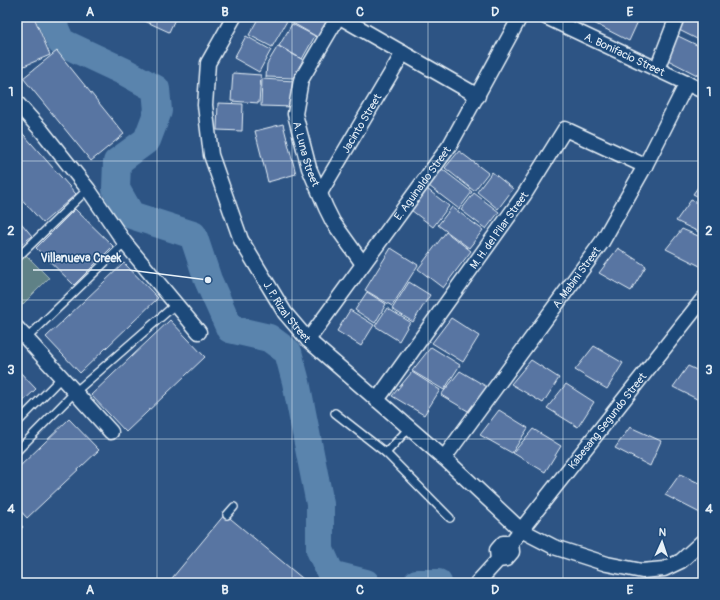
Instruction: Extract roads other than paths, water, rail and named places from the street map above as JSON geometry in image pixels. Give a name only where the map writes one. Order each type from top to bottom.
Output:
[{"type":"street","name":"J. P. Rizal Street","points":[[234,17],[208,63],[205,105],[211,155],[241,240],[285,313],[308,340],[444,458],[521,530],[554,547],[607,564],[642,571],[664,569],[681,561],[703,541]]},
{"type":"street","points":[[339,17],[478,96]]},
{"type":"street","name":"A. Luna Street","points":[[339,17],[301,80],[295,114],[309,168],[333,222],[363,264]]},
{"type":"street","name":"E. Aguinaldo Street","points":[[308,340],[450,145],[520,17]]},
{"type":"street","name":"A. Bonifacio Street","points":[[546,17],[703,91]]},
{"type":"street","points":[[657,69],[677,17]]},
{"type":"street","name":"Jacinto Street","points":[[320,193],[403,53]]},
{"type":"street","name":"A. Mabini Street","points":[[444,458],[602,242],[645,166],[687,83]]},
{"type":"street","points":[[17,104],[42,131],[88,189],[125,243],[199,332]]},
{"type":"street","name":"M. H. del Pilar Street","points":[[377,400],[524,195],[565,129],[645,166]]},
{"type":"street","name":"Kabesang Segundo Street","points":[[480,579],[498,560],[506,559],[512,552],[511,543],[703,299]]},
{"type":"street","points":[[20,331],[74,393],[112,432]]},
{"type":"lane","points":[[17,258],[88,189]]},
{"type":"lane","points":[[20,331],[125,243]]},
{"type":"lane","points":[[17,451],[74,393],[176,304]]},
{"type":"lane","points":[[17,423],[62,378]]},
{"type":"lane","points":[[335,413],[386,453],[450,518]]},
{"type":"lane","points":[[386,453],[409,428]]},
{"type":"lane","points":[[227,515],[234,507]]},
{"type":"waterway","points":[[50,17],[61,42],[125,72],[156,89],[158,111],[147,140],[117,162],[116,189],[131,215],[193,235],[208,280],[230,329],[269,338],[288,352],[296,382],[320,504],[320,550],[331,574],[366,583]]},
{"type":"waterway","points":[[417,583],[438,583]]},
{"type":"place","name":"Villanueva Creek","points":[[208,280]]}]
